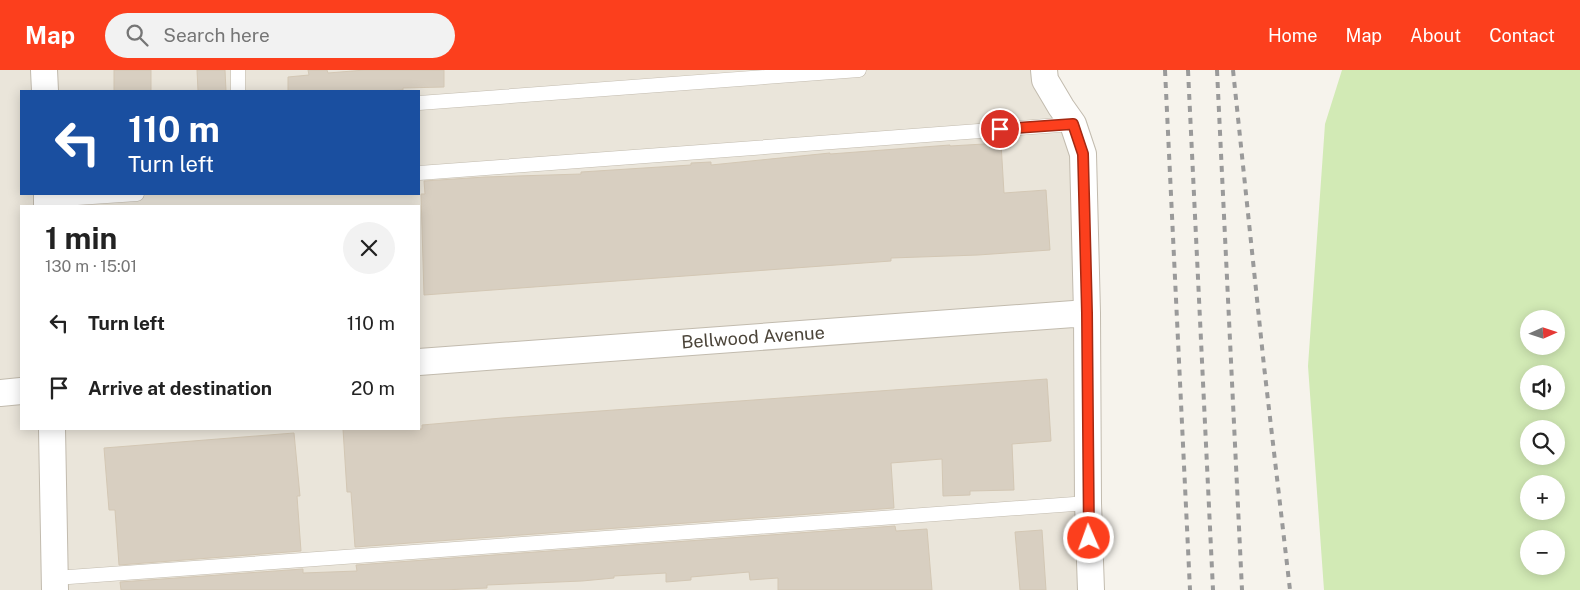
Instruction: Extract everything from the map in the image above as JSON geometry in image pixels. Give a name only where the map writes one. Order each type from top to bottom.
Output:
[{"type":"street","points":[[44,70],[45,90]]},
{"type":"street","points":[[1044,70],[1045,80],[1073,124],[1083,154],[1091,590]]},
{"type":"street","name":"Bellwood Avenue","points":[[420,362],[1087,313]]},
{"type":"street","points":[[0,393],[20,391]]},
{"type":"street","points":[[52,430],[55,584]]},
{"type":"lane","points":[[238,70],[238,90]]},
{"type":"lane","points":[[420,103],[859,70]]},
{"type":"lane","points":[[420,173],[1073,124]]},
{"type":"lane","points":[[47,200],[122,195]]},
{"type":"lane","points":[[55,584],[1088,503]]},
{"type":"shaded area","points":[[0,70],[1042,70],[1077,154],[1083,590],[0,590]]},
{"type":"green space","points":[[1342,70],[1580,70],[1580,590],[1324,590],[1308,366],[1325,124]]},
{"type":"building","points":[[114,70],[151,70],[151,90],[114,90]]},
{"type":"building","points":[[197,70],[225,70],[226,90],[198,90]]},
{"type":"building","points":[[308,70],[327,70],[328,73],[365,70],[444,70],[444,87],[403,88],[403,90],[288,90],[288,77],[309,75]]},
{"type":"building","points":[[1001,143],[1004,193],[1046,190],[1050,250],[891,258],[891,261],[424,295],[421,194],[425,194],[424,181],[581,174],[581,172],[691,165],[691,163],[711,162],[711,165],[830,153]]},
{"type":"building","points":[[1047,379],[1051,441],[1012,444],[1014,490],[970,491],[970,495],[943,496],[942,459],[891,463],[894,508],[355,547],[351,492],[347,492],[343,430],[420,430],[422,425]]},
{"type":"building","points":[[294,433],[300,496],[297,496],[301,551],[119,565],[115,510],[109,510],[104,448]]},
{"type":"building","points":[[895,526],[896,531],[927,529],[932,590],[778,590],[778,578],[750,580],[749,572],[691,577],[691,580],[666,582],[666,573],[614,576],[614,578],[582,581],[487,585],[487,588],[443,590],[121,590],[120,582],[303,569],[303,573],[357,571],[356,565]]},
{"type":"building","points":[[1042,530],[1046,590],[1020,590],[1015,532]]},
{"type":"railway","points":[[1165,70],[1190,590]]},
{"type":"railway","points":[[1188,70],[1213,590]]},
{"type":"railway","points":[[1217,70],[1242,590]]},
{"type":"railway","points":[[1233,70],[1290,590]]},
{"type":"route","points":[[1000,129],[1073,124],[1083,154],[1087,313],[1089,538]]}]
